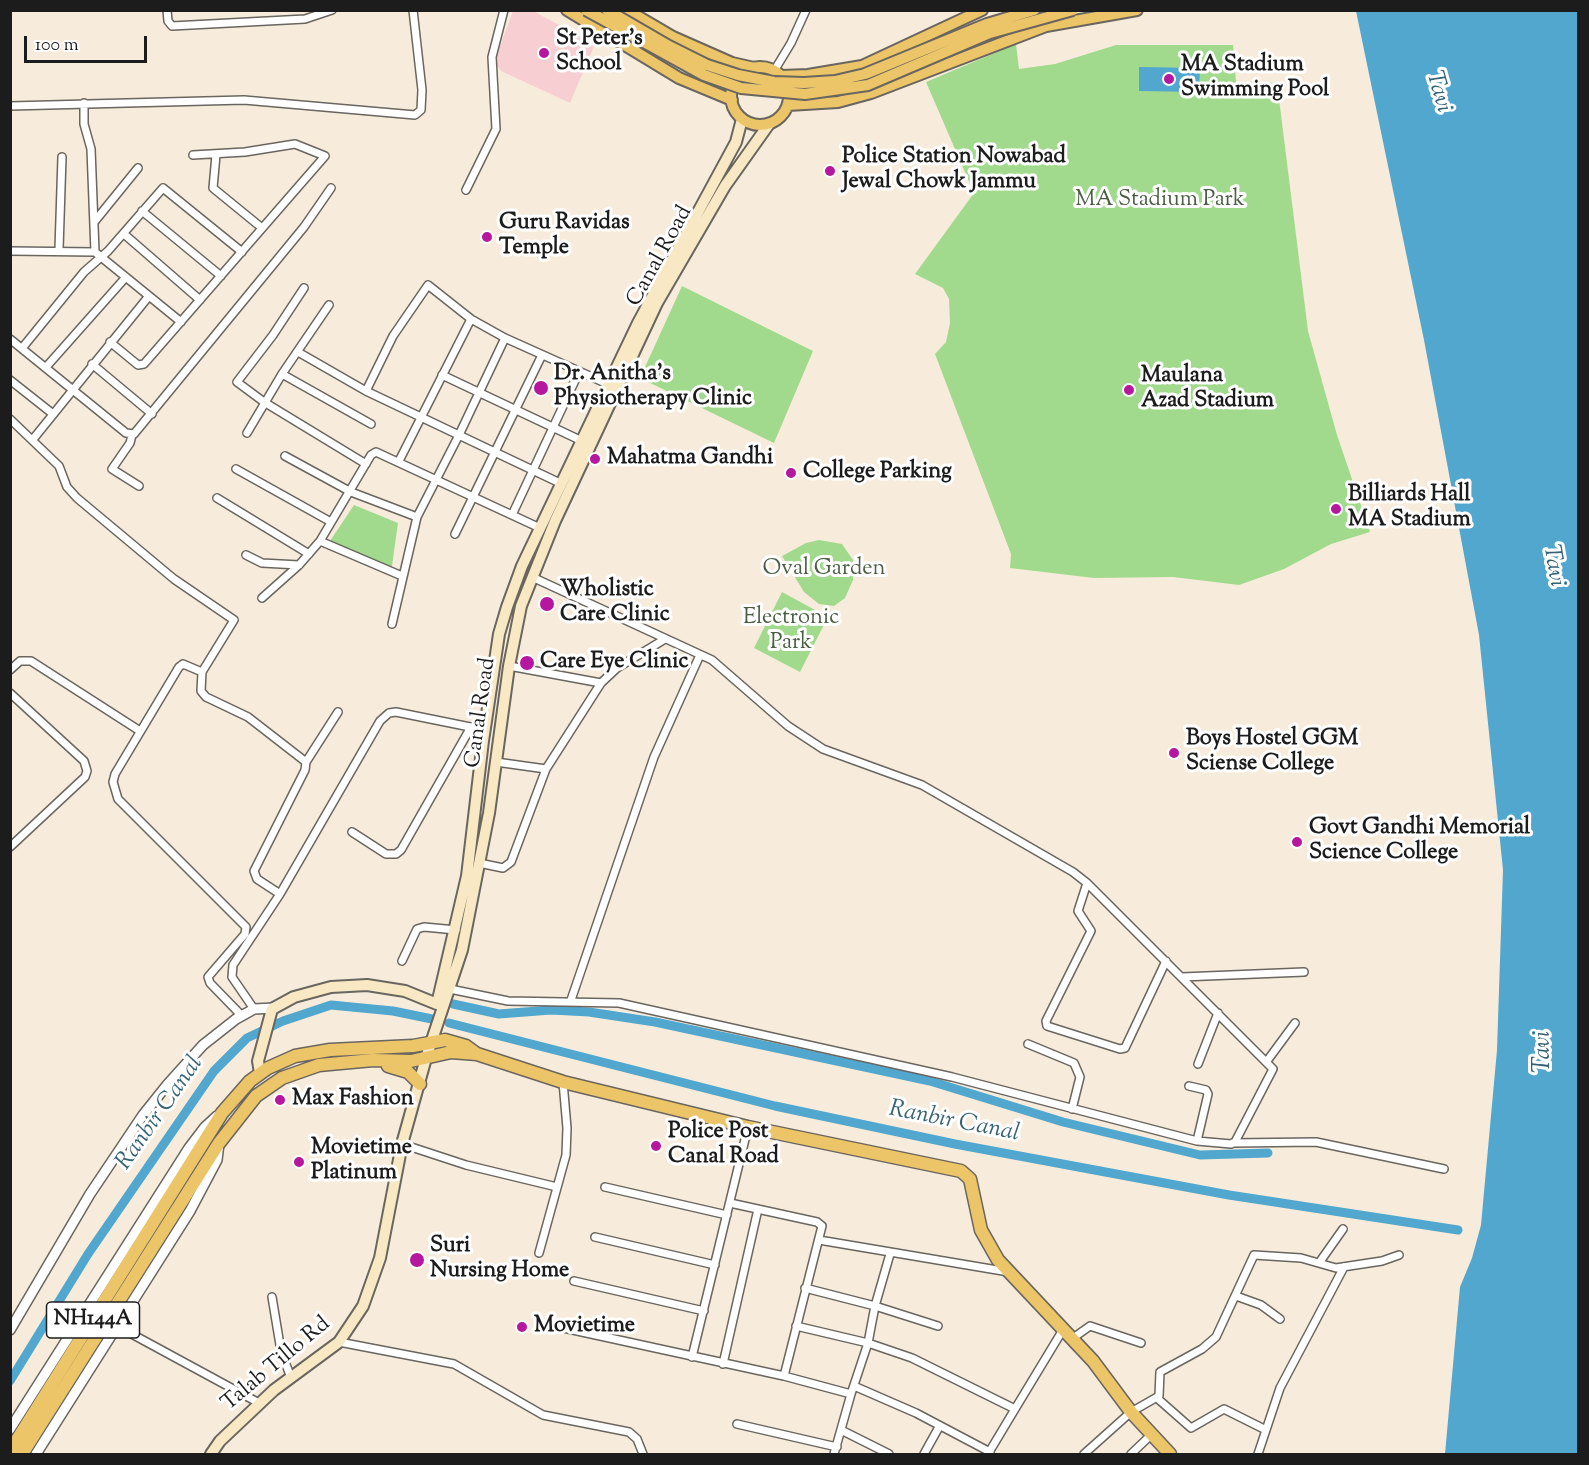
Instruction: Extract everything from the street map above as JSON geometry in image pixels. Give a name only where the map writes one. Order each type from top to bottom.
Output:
[{"type":"highway","name":"NH144A","points":[[10,1451],[222,1113],[260,1073],[295,1056],[309,1052],[455,1042],[473,1049],[477,1054]]},
{"type":"highway","name":"NH144A","points":[[22,1455],[219,1143],[246,1106],[282,1078],[319,1065],[371,1060],[411,1061],[444,1052],[477,1054],[563,1082],[748,1126],[961,1171],[970,1179],[981,1230],[998,1260],[1064,1328],[1076,1335],[1131,1412],[1170,1455]]},
{"type":"highway","points":[[371,1060],[408,1072],[420,1084]]},
{"type":"main road","points":[[567,10],[679,78],[732,100],[742,119],[751,124],[769,124],[778,120],[788,105],[788,90],[777,74]]},
{"type":"main road","points":[[586,10],[704,75],[741,88],[805,94],[868,85],[990,33],[1073,10]]},
{"type":"main road","points":[[607,10],[669,46],[707,64],[738,75],[774,82],[804,84],[835,81],[865,74],[987,24],[1034,10]]},
{"type":"main road","points":[[627,10],[673,38],[732,63],[777,74],[808,75],[862,66],[982,10]]},
{"type":"main road","points":[[1006,10],[1016,25],[1034,30]]},
{"type":"main road","points":[[1046,26],[1057,10]]},
{"type":"main road","points":[[788,105],[838,102],[871,93],[1046,26],[1137,10]]},
{"type":"main road","points":[[732,100],[737,79],[754,68]]},
{"type":"main road","name":"Canal Road","points":[[426,1058],[462,950],[496,762],[516,622],[532,577],[654,290],[736,142],[742,119]]},
{"type":"main road","name":"Canal Road","points":[[272,1013],[294,997],[348,985],[367,985],[405,991],[437,1004],[467,876],[501,624],[522,566],[582,441],[614,387],[657,303],[725,186],[769,124]]},
{"type":"main road","points":[[260,1073],[258,1060],[272,1013]]},
{"type":"main road","name":"Talab Tillo Rd","points":[[211,1455],[220,1441],[260,1403],[339,1342],[353,1324],[371,1287],[380,1258],[402,1144],[426,1058]]},
{"type":"street","points":[[167,10],[168,21],[172,26],[305,19],[332,10]]},
{"type":"street","points":[[10,106],[252,100],[415,115],[421,110],[422,90],[413,10]]},
{"type":"street","points":[[466,190],[497,126],[492,57],[504,10]]},
{"type":"street","points":[[777,74],[806,10]]},
{"type":"street","points":[[84,103],[84,124],[91,149],[95,252]]},
{"type":"street","points":[[110,342],[141,366],[325,155],[295,144],[216,155],[193,155]]},
{"type":"street","points":[[216,155],[213,188],[262,228]]},
{"type":"street","points":[[59,249],[62,157]]},
{"type":"street","points":[[95,221],[138,168]]},
{"type":"street","points":[[139,486],[112,469],[132,435],[152,414],[304,227],[331,188]]},
{"type":"street","points":[[10,351],[20,345],[84,272],[124,234],[160,189],[166,189],[242,252]]},
{"type":"street","points":[[142,211],[221,276]]},
{"type":"street","points":[[124,234],[200,300]]},
{"type":"street","points":[[10,251],[59,249],[95,252],[181,322]]},
{"type":"street","points":[[47,366],[126,277]]},
{"type":"street","points":[[366,391],[393,336],[428,285],[471,319],[504,338],[614,387]]},
{"type":"street","points":[[304,288],[273,335],[237,380],[238,384],[366,464]]},
{"type":"street","points":[[33,438],[149,296]]},
{"type":"street","points":[[247,433],[264,402],[329,304]]},
{"type":"street","points":[[399,461],[471,319]]},
{"type":"street","points":[[392,624],[417,517],[459,435],[504,338]]},
{"type":"street","points":[[10,339],[47,366],[126,433],[132,435]]},
{"type":"street","points":[[298,352],[366,391],[562,484]]},
{"type":"street","points":[[455,534],[517,411],[542,355]]},
{"type":"street","points":[[92,364],[152,414]]},
{"type":"street","points":[[512,515],[579,372]]},
{"type":"street","points":[[282,374],[371,424]]},
{"type":"street","points":[[442,375],[582,441]]},
{"type":"street","points":[[10,380],[53,414]]},
{"type":"street","points":[[10,419],[33,438],[62,470],[67,487],[77,498],[174,579],[234,620],[202,672],[200,687],[206,697],[248,717],[306,762]]},
{"type":"street","points":[[262,598],[299,565],[320,541],[371,455],[376,452],[540,528]]},
{"type":"street","points":[[285,456],[351,492],[417,517]]},
{"type":"street","points":[[236,469],[331,522]]},
{"type":"street","points":[[217,498],[309,554]]},
{"type":"street","points":[[320,541],[402,576]]},
{"type":"street","points":[[246,555],[257,562],[299,565]]},
{"type":"street","points":[[532,577],[700,655],[726,671],[793,730],[823,749],[922,785],[1087,883],[1273,1067],[1272,1073],[1233,1143]]},
{"type":"street","points":[[479,863],[503,868],[511,862],[546,769],[602,684],[616,668],[665,639]]},
{"type":"street","points":[[571,1000],[654,757],[700,655]]},
{"type":"street","points":[[10,670],[20,661],[31,661],[140,731]]},
{"type":"street","points":[[202,672],[183,664],[179,667],[115,774],[114,791],[166,848],[246,927],[245,934],[208,977],[210,984],[242,1016]]},
{"type":"street","points":[[509,666],[602,684]]},
{"type":"street","points":[[10,693],[84,761],[87,771],[85,777],[10,847]]},
{"type":"street","points":[[280,894],[257,879],[254,871],[305,770],[306,762],[338,712]]},
{"type":"street","points":[[272,1013],[254,1009],[234,981],[231,971],[233,965],[280,894],[380,722],[389,713],[396,712],[485,730]]},
{"type":"street","points":[[352,832],[387,854],[396,854],[401,850],[471,727]]},
{"type":"street","points":[[496,762],[546,769]]},
{"type":"street","points":[[1087,883],[1078,910],[1091,931],[1046,1021],[1047,1026],[1118,1049],[1125,1048],[1166,961]]},
{"type":"street","points":[[402,961],[417,929],[424,927],[456,930]]},
{"type":"street","points":[[1182,977],[1304,972]]},
{"type":"street","points":[[450,989],[508,1001],[571,1000],[619,1003],[952,1077],[1197,1141],[1316,1142],[1444,1169]]},
{"type":"street","points":[[10,1330],[90,1194],[143,1115],[203,1045],[254,1009]]},
{"type":"street","points":[[1198,1065],[1218,1013]]},
{"type":"street","points":[[1267,1060],[1295,1023]]},
{"type":"street","points":[[1028,1044],[1074,1063],[1080,1077],[1072,1109]]},
{"type":"street","points":[[539,1253],[567,1143],[563,1082]]},
{"type":"street","points":[[1189,1086],[1206,1090],[1208,1094],[1197,1141]]},
{"type":"street","points":[[10,1429],[189,1148],[205,1127],[222,1113]]},
{"type":"street","points":[[692,1357],[748,1126]]},
{"type":"street","points":[[36,1455],[190,1211],[217,1160],[219,1143]]},
{"type":"street","points":[[402,1144],[466,1165],[557,1187]]},
{"type":"street","points":[[605,1187],[727,1215]]},
{"type":"street","points":[[730,1203],[820,1224],[822,1229],[784,1376]]},
{"type":"street","points":[[723,1364],[758,1209]]},
{"type":"street","points":[[1318,1263],[1343,1229]]},
{"type":"street","points":[[596,1237],[715,1265]]},
{"type":"street","points":[[819,1240],[890,1254],[1009,1272]]},
{"type":"street","points":[[737,1424],[835,1451],[868,1343],[875,1306],[890,1254]]},
{"type":"street","points":[[1084,1455],[1131,1412],[1152,1401],[1161,1391],[1160,1373],[1208,1346],[1221,1331],[1255,1255],[1301,1258],[1333,1268],[1382,1261],[1399,1255]]},
{"type":"street","points":[[1258,1455],[1280,1388],[1344,1267]]},
{"type":"street","points":[[574,1281],[704,1311]]},
{"type":"street","points":[[806,1288],[938,1326]]},
{"type":"street","points":[[1236,1296],[1261,1305],[1280,1319]]},
{"type":"street","points":[[272,1297],[279,1342],[291,1378]]},
{"type":"street","points":[[117,1326],[260,1403]]},
{"type":"street","points":[[796,1326],[868,1343],[912,1358],[1015,1409]]},
{"type":"street","points":[[1076,1335],[1090,1326],[1141,1343]]},
{"type":"street","points":[[559,1327],[852,1390],[916,1413],[989,1453],[1064,1328]]},
{"type":"street","points":[[339,1342],[454,1364],[536,1412],[552,1418],[594,1424],[633,1435],[641,1444],[643,1455]]},
{"type":"street","points":[[1152,1401],[1191,1428],[1224,1409],[1266,1430]]},
{"type":"street","points":[[924,1455],[939,1427]]},
{"type":"street","points":[[841,1430],[890,1455]]},
{"type":"street","points":[[1131,1455],[1152,1434]]},
{"type":"shaded area","name":"St Peter's School","points":[[513,11],[533,11],[595,44],[570,103],[501,71],[494,62]]},
{"type":"green space","name":"MA Stadium Park","points":[[1016,44],[1019,69],[1055,64],[1116,45],[1233,45],[1236,82],[1277,83],[1308,331],[1337,435],[1370,532],[1331,544],[1284,569],[1239,585],[1173,577],[1094,578],[1010,568],[1011,554],[935,354],[946,342],[950,323],[949,299],[943,288],[915,274],[974,193],[926,82]]},
{"type":"green space","points":[[682,286],[813,351],[774,443],[640,378]]},
{"type":"green space","points":[[354,505],[398,523],[391,573],[326,547]]},
{"type":"green space","name":"Oval Garden","points":[[819,540],[842,544],[853,560],[853,580],[845,598],[834,606],[819,604],[804,592],[782,556],[806,543]]},
{"type":"green space","name":"Electronic Park","points":[[782,592],[828,617],[800,672],[754,648]]},
{"type":"water","name":"Tavi","points":[[1356,11],[1578,11],[1578,1454],[1445,1454],[1460,1287],[1472,1258],[1481,1225],[1497,1050],[1503,870],[1479,635],[1424,340]]},
{"type":"water","name":"MA Stadium Swimming Pool","points":[[1139,67],[1200,68],[1199,92],[1139,91]]},
{"type":"waterway","name":"Ranbir Canal","points":[[453,1004],[499,1014],[551,1010],[589,1012],[655,1022],[930,1081],[1063,1122],[1200,1155],[1268,1153]]},
{"type":"waterway","name":"Ranbir Canal","points":[[10,1381],[88,1254],[214,1071],[247,1038],[283,1021],[331,1005],[393,1011],[432,1019]]},
{"type":"waterway","name":"Ranbir Canal","points":[[449,1023],[775,1106],[955,1144],[1229,1195],[1458,1230]]},
{"type":"place","name":"St Peter's School","points":[[544,53]]},
{"type":"place","name":"MA Stadium Swimming Pool","points":[[1169,79]]},
{"type":"place","name":"Police Station Nowabad Jewal Chowk Jammu","points":[[830,171]]},
{"type":"place","name":"Guru Ravidas Temple","points":[[487,237]]},
{"type":"place","name":"Dr. Anitha's Physiotherapy Clinic","points":[[541,388]]},
{"type":"place","name":"Maulana Azad Stadium","points":[[1129,390]]},
{"type":"place","name":"Mahatma Gandhi","points":[[595,459]]},
{"type":"place","name":"College Parking","points":[[791,473]]},
{"type":"place","name":"Billiards Hall MA Stadium","points":[[1336,509]]},
{"type":"place","name":"Wholistic Care Clinic","points":[[547,604]]},
{"type":"place","name":"Care Eye Clinic","points":[[527,663]]},
{"type":"place","name":"Boys Hostel GGM Sciense College","points":[[1174,753]]},
{"type":"place","name":"Govt Gandhi Memorial Science College","points":[[1297,842]]},
{"type":"place","name":"Max Fashion","points":[[280,1100]]},
{"type":"place","name":"Police Post Canal Road","points":[[656,1146]]},
{"type":"place","name":"Movietime Platinum","points":[[299,1162]]},
{"type":"place","name":"Suri Nursing Home","points":[[417,1260]]},
{"type":"place","name":"Movietime","points":[[522,1327]]}]
